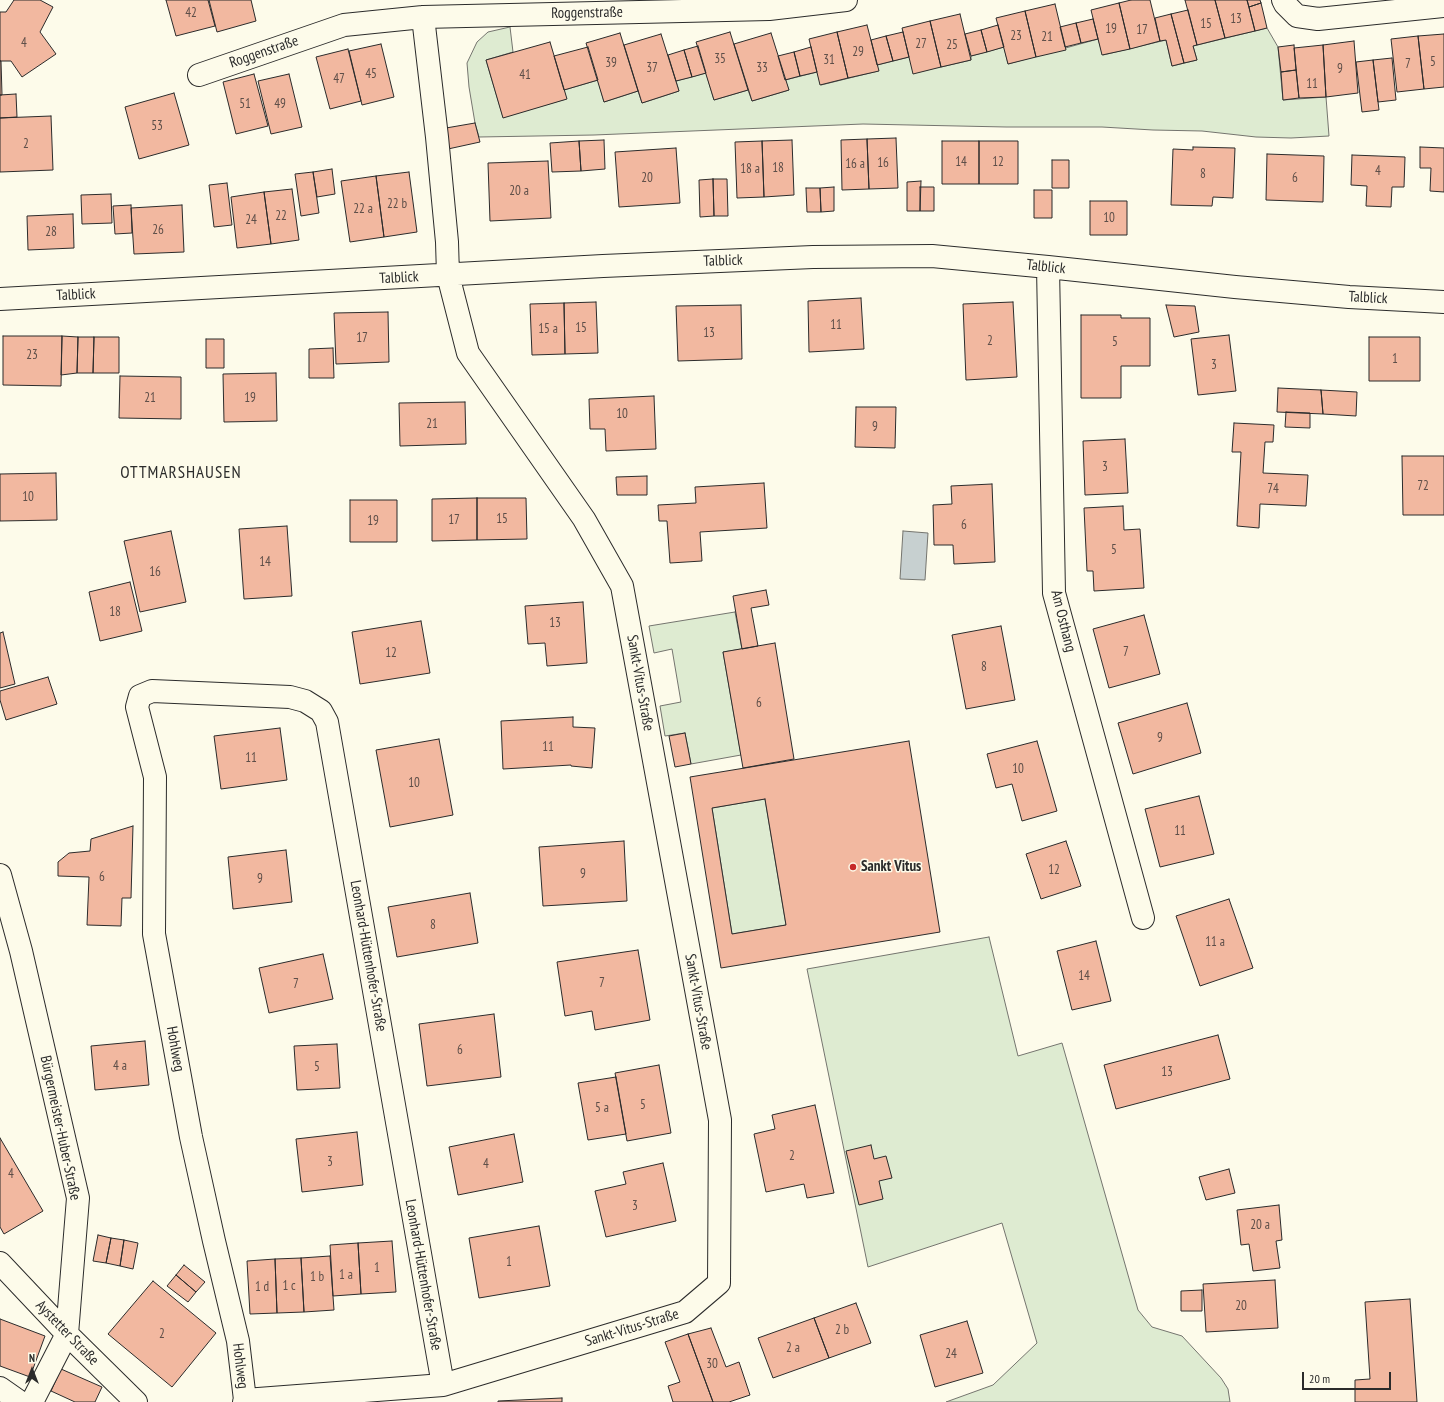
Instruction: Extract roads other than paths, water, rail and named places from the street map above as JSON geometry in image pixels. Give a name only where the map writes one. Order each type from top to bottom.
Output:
[{"type":"street","name":"Roggenstraße","points":[[199,74],[344,25],[423,17],[769,9],[846,0]]},
{"type":"street","points":[[1283,0],[1297,16],[1318,19],[1444,6]]},
{"type":"street","name":"Sankt-Vitus-Straße","points":[[244,1401],[443,1385],[685,1312],[719,1283],[720,1120],[622,586],[584,519],[468,353],[448,275],[447,242],[437,137],[423,17]]},
{"type":"street","name":"Talblick","points":[[0,299],[603,266],[813,257],[932,256],[1048,267],[1235,288],[1349,297],[1444,302]]},
{"type":"street","name":"Am Osthang","points":[[1048,267],[1054,593],[1143,918]]},
{"type":"street","name":"Leonhard-Hüttenhofer-Straße","points":[[140,696],[152,691],[290,697],[305,700],[321,711],[328,722],[443,1385]]},
{"type":"street","name":"Hohlweg","points":[[140,696],[137,707],[155,777],[154,934],[191,1137],[238,1341],[244,1401]]},
{"type":"street","name":"Bürgermeister-Huber-Straße","points":[[0,874],[21,951],[78,1198],[67,1334],[32,1402]]},
{"type":"street","name":"Aystetter Straße","points":[[0,1263],[67,1334],[136,1402]]},
{"type":"street","points":[[0,1388],[20,1402]]},
{"type":"place","name":"Sankt Vitus","points":[[853,867]]},
{"type":"district","name":"OTTMARSHAUSEN","points":[[181,473]]}]
